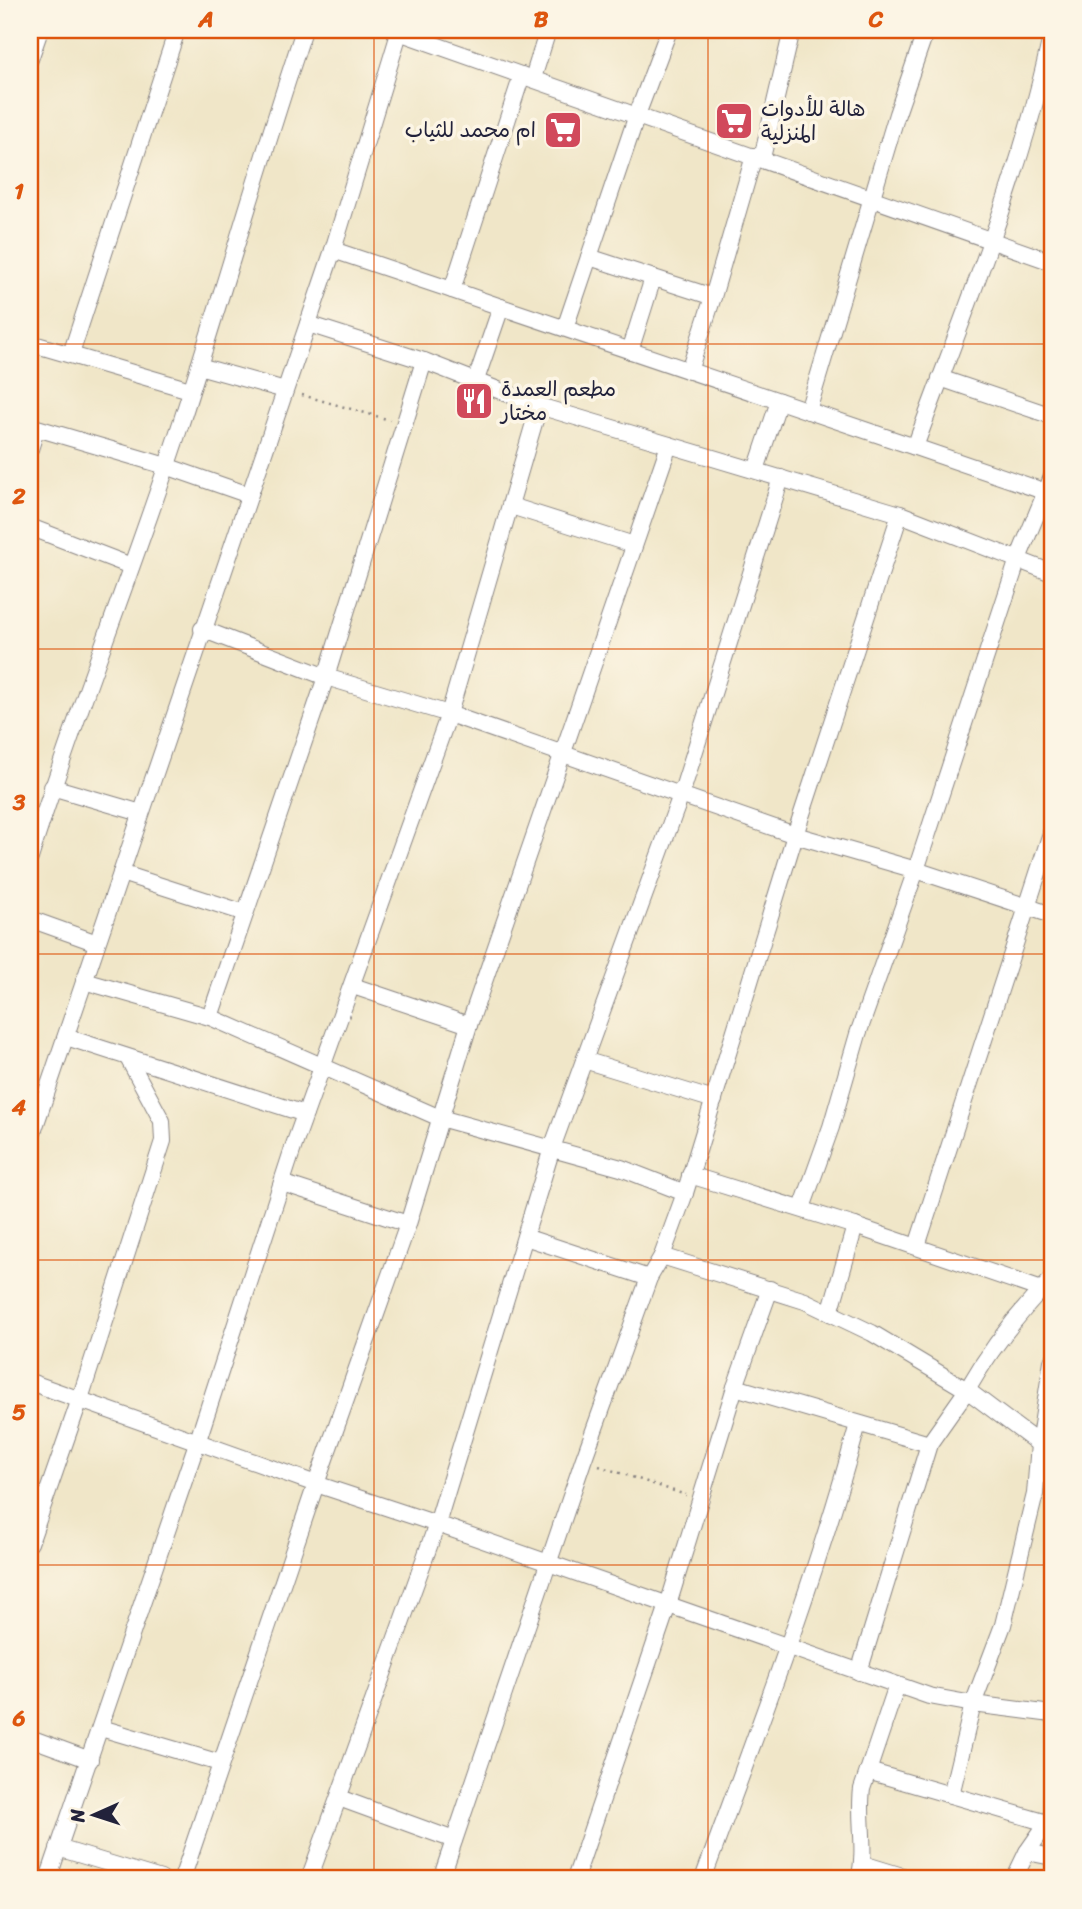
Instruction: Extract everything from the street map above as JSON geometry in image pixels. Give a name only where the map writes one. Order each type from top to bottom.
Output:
[{"type":"street","points":[[30,59],[40,30]]},
{"type":"street","points":[[71,354],[177,30]]},
{"type":"street","points":[[30,858],[52,786],[199,366],[258,168],[303,30]]},
{"type":"street","points":[[30,1141],[332,250],[397,30],[1052,262]]},
{"type":"street","points":[[452,290],[527,76],[548,30]]},
{"type":"street","points":[[565,328],[669,30]]},
{"type":"street","points":[[689,370],[758,157],[792,30]]},
{"type":"street","points":[[808,411],[897,114],[925,30]]},
{"type":"street","points":[[915,447],[1048,77],[1052,32]]},
{"type":"street","points":[[332,250],[915,447],[1051,488],[1018,559],[802,1209]]},
{"type":"street","points":[[589,257],[713,297]]},
{"type":"street","points":[[630,351],[653,278]]},
{"type":"street","points":[[476,380],[501,306]]},
{"type":"street","points":[[307,324],[476,380],[539,405],[900,514],[1052,573]]},
{"type":"street","points":[[30,343],[190,390]]},
{"type":"street","points":[[210,1017],[326,677],[424,362]]},
{"type":"street","points":[[199,366],[285,390]]},
{"type":"street","points":[[940,378],[1052,416]]},
{"type":"street","points":[[756,470],[779,401]]},
{"type":"street","points":[[48,1879],[306,1114],[449,714],[539,405]]},
{"type":"street","points":[[30,449],[33,428],[166,466],[249,495]]},
{"type":"street","points":[[182,1879],[316,1484],[408,1224],[469,1025],[669,445]]},
{"type":"street","points":[[309,1879],[437,1524],[552,1148],[681,794],[781,478]]},
{"type":"street","points":[[511,506],[634,545]]},
{"type":"street","points":[[441,1879],[583,1461],[649,1278],[662,1255],[685,1193],[795,835],[900,514]]},
{"type":"street","points":[[30,527],[131,566]]},
{"type":"street","points":[[202,629],[326,677],[449,714],[795,835],[916,870],[1052,915]]},
{"type":"street","points":[[52,786],[141,813]]},
{"type":"street","points":[[916,1246],[1052,830]]},
{"type":"street","points":[[121,873],[245,913]]},
{"type":"street","points":[[30,919],[97,943]]},
{"type":"street","points":[[84,981],[210,1017],[440,1118],[621,1168],[685,1193]]},
{"type":"street","points":[[353,986],[469,1025]]},
{"type":"street","points":[[66,1037],[306,1114]]},
{"type":"street","points":[[30,1542],[80,1399],[163,1141],[162,1121],[128,1058]]},
{"type":"street","points":[[584,1060],[713,1100]]},
{"type":"street","points":[[690,1175],[1047,1284],[1020,1312],[989,1353],[967,1391],[929,1444],[859,1672]]},
{"type":"street","points":[[282,1184],[408,1224]]},
{"type":"street","points":[[830,1313],[855,1226]]},
{"type":"street","points":[[525,1237],[649,1278]]},
{"type":"street","points":[[662,1255],[770,1289],[872,1333],[967,1391],[1046,1447]]},
{"type":"street","points":[[575,1879],[668,1605],[736,1387],[770,1289]]},
{"type":"street","points":[[951,1795],[973,1704],[1003,1625],[1046,1447],[1052,1361]]},
{"type":"street","points":[[30,1382],[929,1696],[1052,1714]]},
{"type":"street","points":[[736,1387],[929,1444]]},
{"type":"street","points":[[703,1879],[788,1648],[844,1476],[858,1424]]},
{"type":"street","points":[[897,1685],[868,1771],[860,1806],[861,1872],[912,1879]]},
{"type":"street","points":[[100,1728],[220,1763]]},
{"type":"street","points":[[30,1738],[90,1760]]},
{"type":"street","points":[[868,1771],[1050,1819],[1027,1852],[1014,1879]]},
{"type":"street","points":[[339,1798],[454,1840]]},
{"type":"street","points":[[58,1848],[161,1879]]},
{"type":"street","points":[[1027,1852],[1052,1857]]},
{"type":"path","points":[[285,390],[403,424]]},
{"type":"path","points":[[583,1461],[701,1500]]},
{"type":"place","name":"هالة للأدوات المنزلية","points":[[734,121]]},
{"type":"place","name":"ام محمد للثياب","points":[[563,130]]},
{"type":"place","name":"مطعم العمدة مختار","points":[[474,401]]}]
